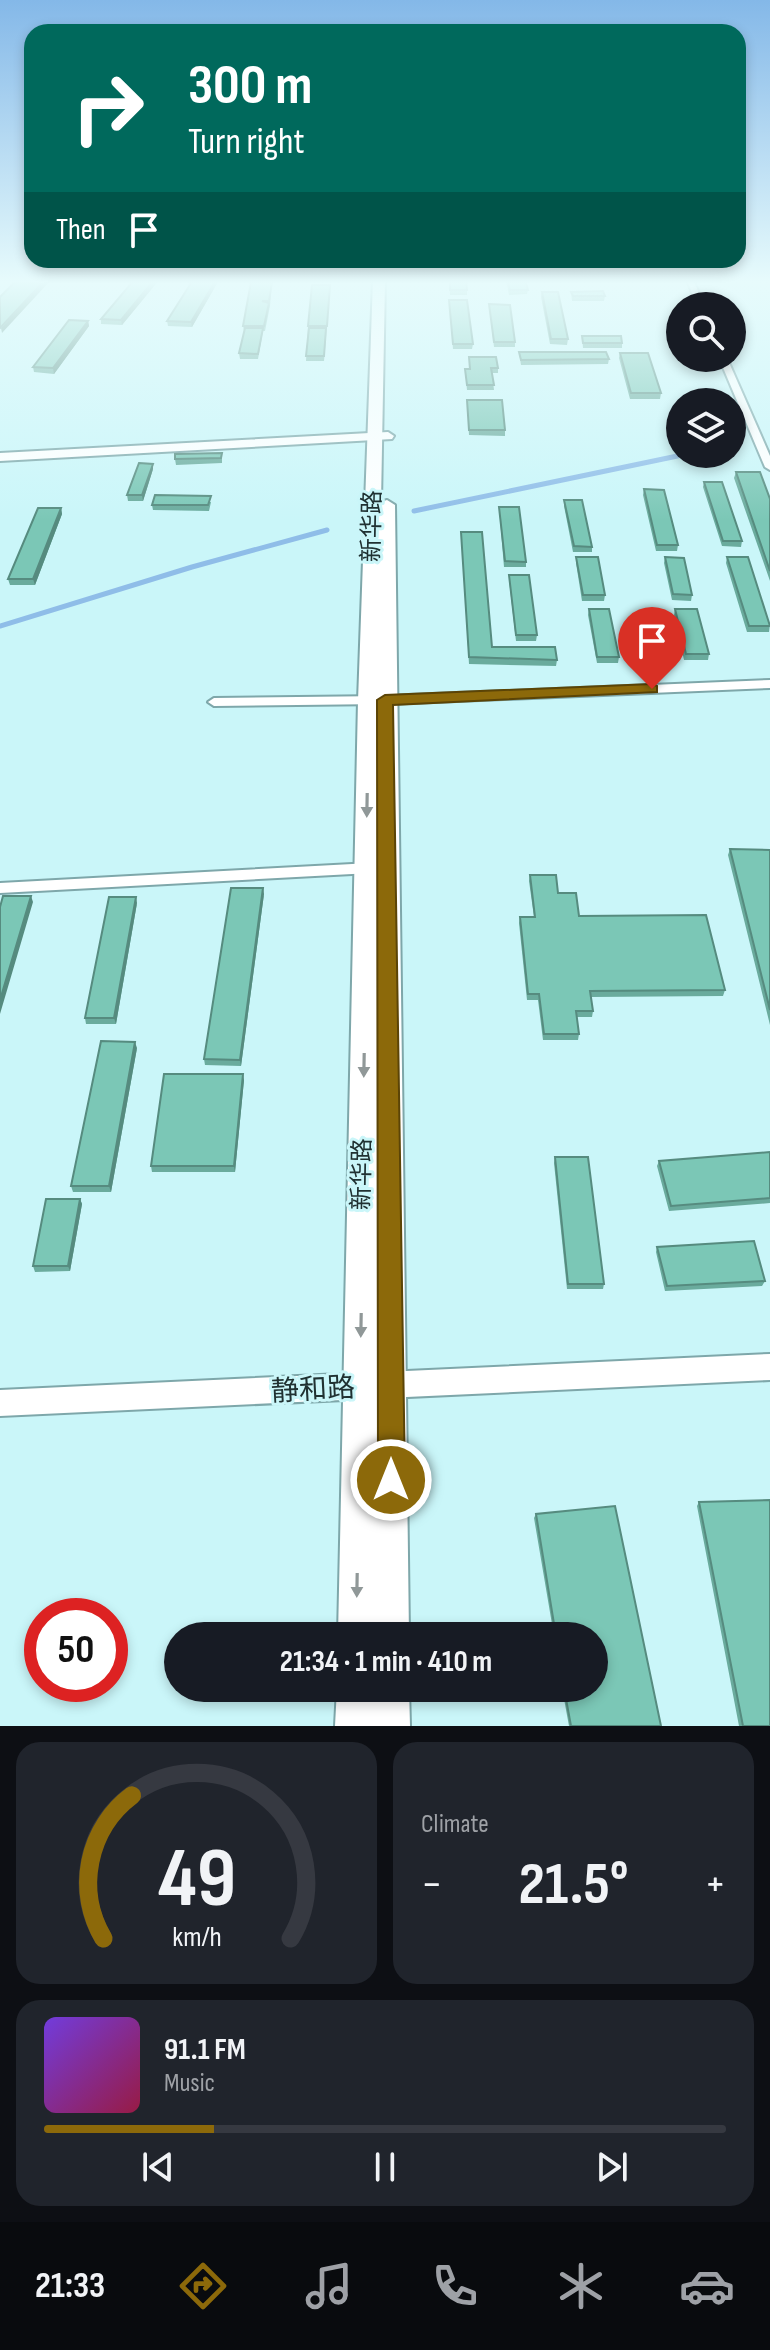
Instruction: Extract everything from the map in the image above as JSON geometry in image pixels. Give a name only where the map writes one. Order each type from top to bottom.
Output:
[{"type":"main road","name":"新华路","points":[[356,1622],[375,867],[380,361]]},
{"type":"main road","name":"新华路","points":[[380,437],[386,361]]},
{"type":"main road","name":"新华路","points":[[375,867],[391,1386],[391,1622]]},
{"type":"main road","points":[[354,1726],[355,1702]]},
{"type":"main road","points":[[391,1702],[391,1726]]},
{"type":"street","points":[[729,372],[770,467]]},
{"type":"street","points":[[0,457],[380,437]]},
{"type":"street","points":[[214,702],[377,700],[770,684]]},
{"type":"street","points":[[0,888],[375,867]]},
{"type":"street","name":"静和路","points":[[0,1403],[770,1367]]},
{"type":"building","points":[[38,361],[59,361],[53,368],[33,367]]},
{"type":"building","points":[[469,361],[497,361],[498,368],[491,368],[494,385],[467,385],[465,369],[470,369]]},
{"type":"building","points":[[622,361],[650,361],[661,393],[631,393]]},
{"type":"building","points":[[467,400],[502,400],[505,430],[469,430]]},
{"type":"building","points":[[222,453],[221,458],[175,459],[175,454]]},
{"type":"building","points":[[139,463],[153,464],[142,495],[127,495]]},
{"type":"building","points":[[736,472],[760,472],[770,499],[770,571]]},
{"type":"building","points":[[704,482],[722,482],[742,541],[723,541]]},
{"type":"building","points":[[644,489],[664,490],[678,545],[657,545]]},
{"type":"building","points":[[155,495],[211,496],[208,505],[152,505]]},
{"type":"building","points":[[564,500],[582,500],[592,547],[574,546]]},
{"type":"building","points":[[499,507],[519,507],[526,562],[505,561]]},
{"type":"building","points":[[38,508],[61,508],[33,579],[8,579]]},
{"type":"building","points":[[461,532],[482,532],[492,647],[555,647],[557,660],[469,657]]},
{"type":"building","points":[[576,557],[598,557],[605,595],[583,595]]},
{"type":"building","points":[[665,557],[684,558],[692,595],[673,594]]},
{"type":"building","points":[[727,557],[748,557],[770,626],[749,626]]},
{"type":"building","points":[[509,575],[529,575],[537,635],[516,635]]},
{"type":"building","points":[[589,609],[609,609],[619,657],[597,657]]},
{"type":"building","points":[[675,609],[697,609],[709,654],[686,654]]},
{"type":"building","points":[[730,849],[770,850],[770,1010]]},
{"type":"building","points":[[530,875],[556,875],[558,893],[576,893],[579,916],[706,915],[725,990],[590,991],[593,1011],[576,1011],[579,1034],[544,1034],[539,994],[528,994],[520,917],[535,917]]},
{"type":"building","points":[[231,888],[263,888],[240,1060],[204,1059]]},
{"type":"building","points":[[3,896],[31,896],[0,1000],[0,907]]},
{"type":"building","points":[[109,897],[136,897],[114,1018],[85,1018]]},
{"type":"building","points":[[101,1041],[135,1042],[109,1186],[71,1186]]},
{"type":"building","points":[[164,1074],[243,1074],[234,1166],[151,1166]]},
{"type":"building","points":[[770,1152],[770,1198],[671,1206],[659,1161]]},
{"type":"building","points":[[555,1157],[588,1157],[604,1284],[568,1284]]},
{"type":"building","points":[[46,1199],[80,1199],[68,1266],[33,1266]]},
{"type":"building","points":[[754,1241],[765,1281],[667,1286],[657,1247]]},
{"type":"building","points":[[770,1500],[770,1726],[743,1726],[699,1502]]},
{"type":"building","points":[[615,1506],[661,1726],[571,1726],[567,1702],[608,1702],[608,1622],[554,1622],[536,1514]]},
{"type":"waterway","points":[[414,511],[666,458]]},
{"type":"waterway","points":[[0,626],[192,567],[327,530]]},
{"type":"route","points":[[391,1480],[385,700],[652,689]]}]
